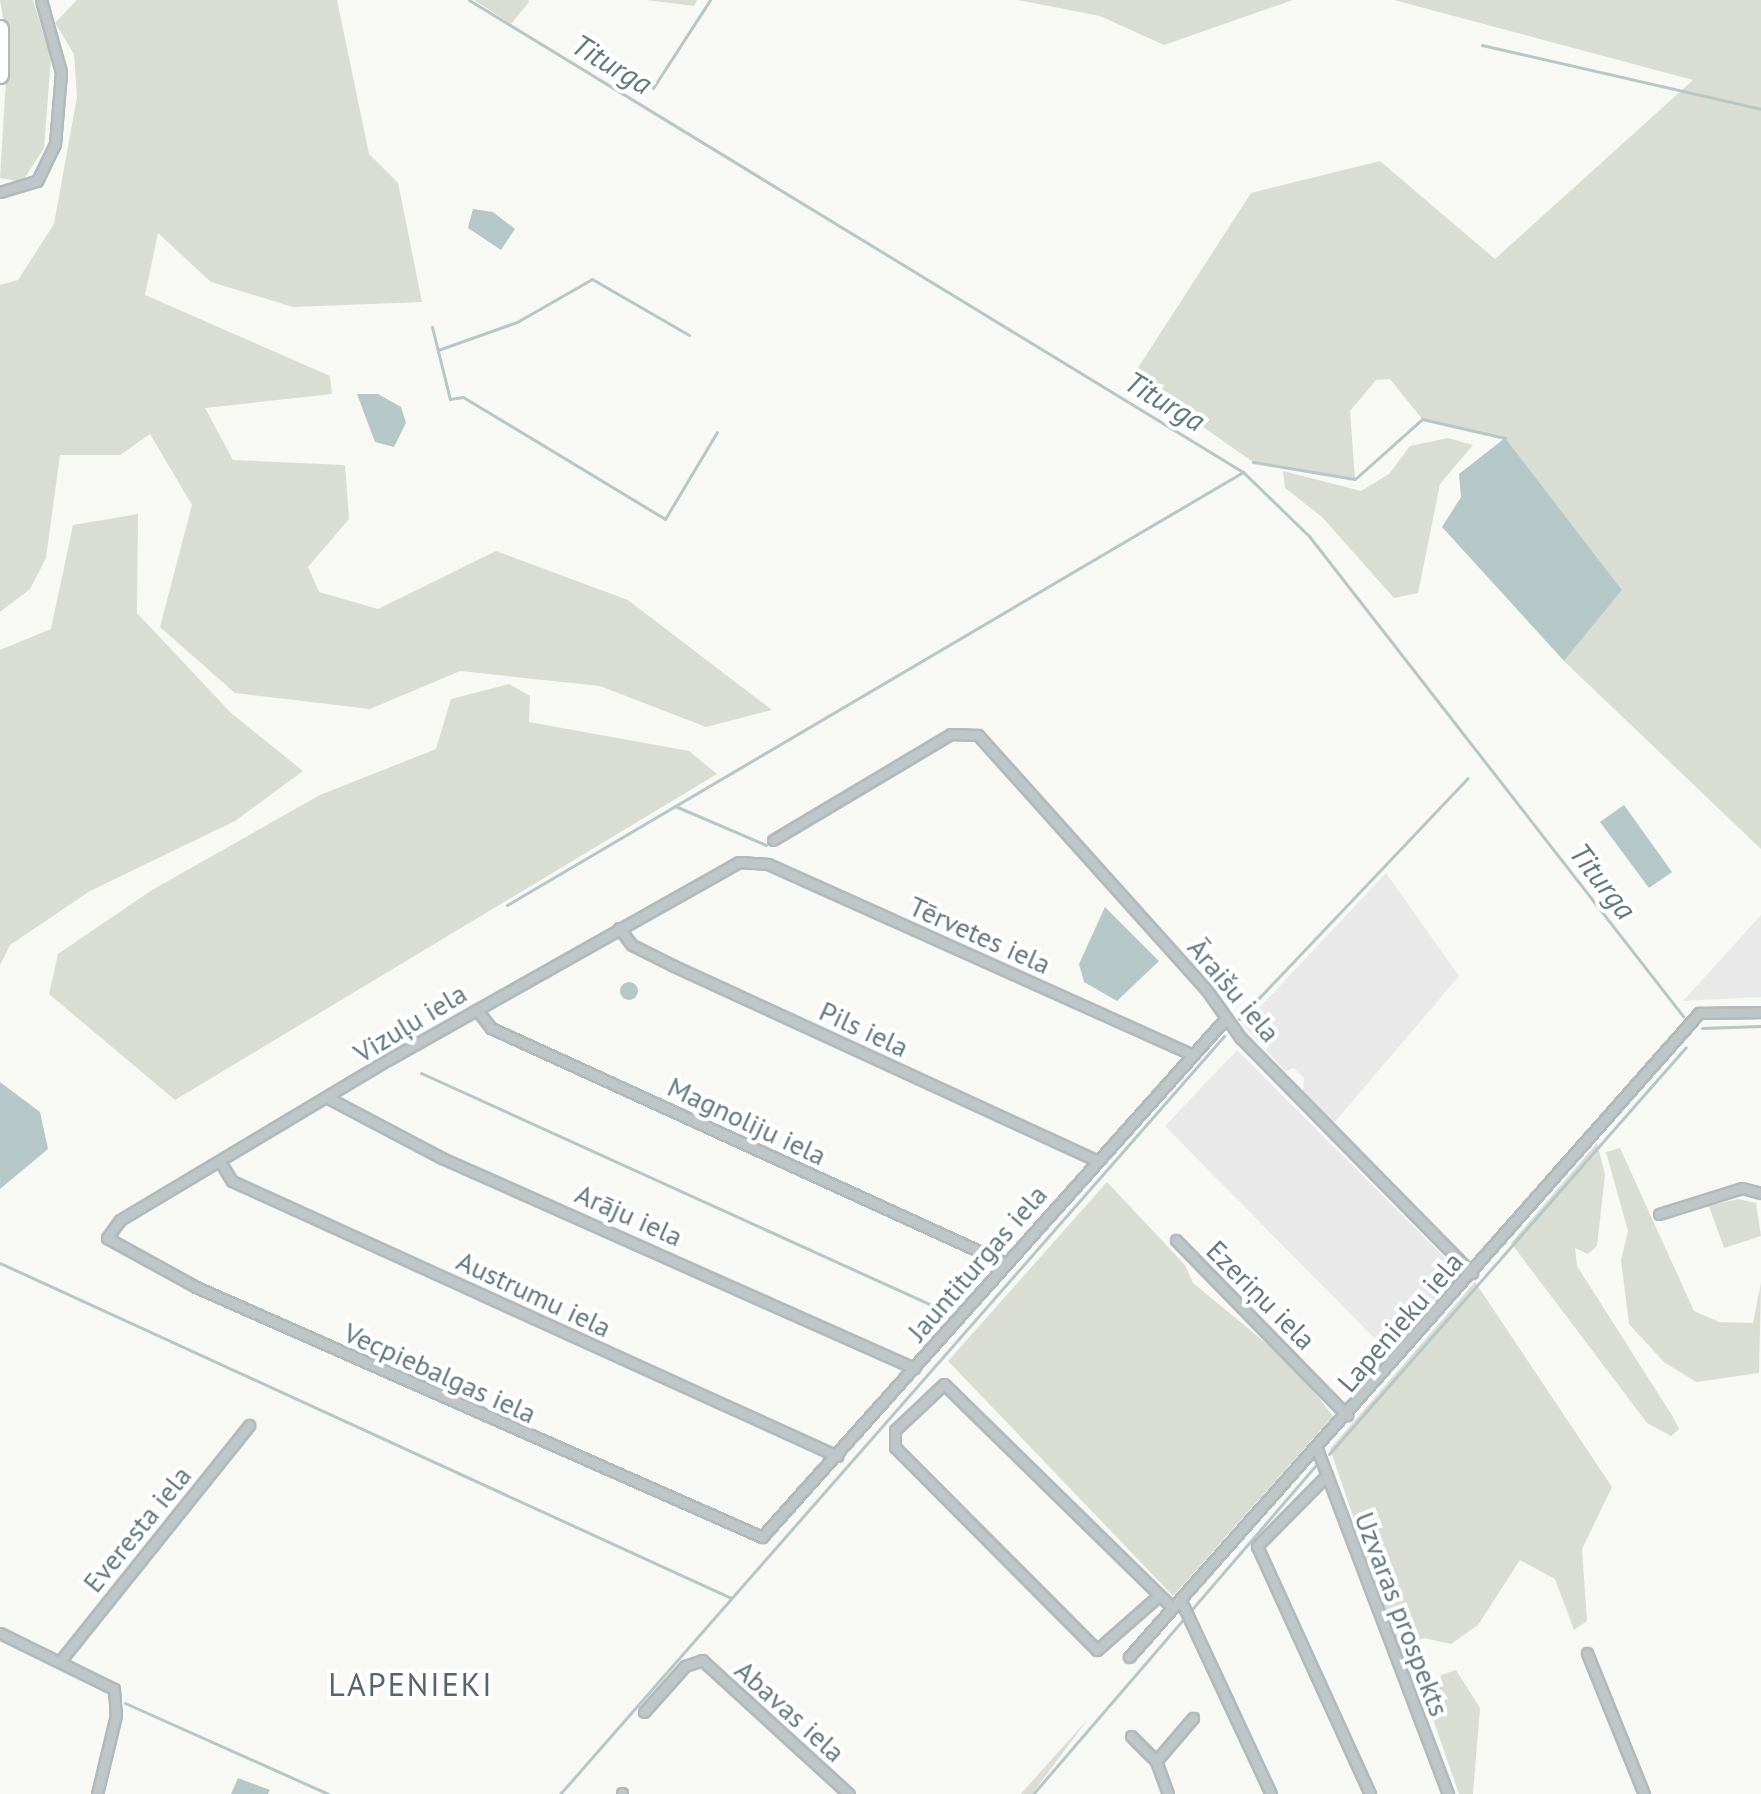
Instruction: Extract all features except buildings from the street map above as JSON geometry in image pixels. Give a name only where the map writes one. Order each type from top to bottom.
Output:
[{"type":"highway","points":[[0,29],[0,75]]},
{"type":"street","points":[[0,192],[37,181],[55,144],[61,72],[41,0]]},
{"type":"street","name":"Āraišu iela","points":[[773,840],[951,734],[967,733],[990,744],[1226,1018],[1472,1273]]},
{"type":"street","name":"Vizuļu iela","points":[[107,1238],[120,1220],[477,1010],[619,928],[749,862]]},
{"type":"street","name":"Tērvetes iela","points":[[749,862],[768,864],[1191,1054]]},
{"type":"street","name":"Pils iela","points":[[619,928],[632,945],[674,966],[1097,1161]]},
{"type":"street","name":"Magnoliju iela","points":[[477,1010],[491,1028],[1005,1263]]},
{"type":"street","name":"Lapenieku iela","points":[[1129,1657],[1317,1449],[1699,1013],[1761,1012]]},
{"type":"street","name":"Jauntiturgas iela","points":[[762,1537],[1226,1018]]},
{"type":"street","name":"Arāju iela","points":[[330,1099],[442,1158],[914,1368]]},
{"type":"street","name":"Austrumu iela","points":[[221,1163],[232,1181],[837,1456]]},
{"type":"street","points":[[1659,1214],[1742,1188],[1761,1193]]},
{"type":"street","name":"Vecpiebalgas iela","points":[[107,1238],[119,1251],[196,1287],[762,1537]]},
{"type":"street","name":"Ezeriņu iela","points":[[1176,1240],[1347,1415]]},
{"type":"street","points":[[1156,1598],[1097,1650],[895,1447],[895,1430],[944,1384],[1156,1598],[1177,1605],[1271,1794]]},
{"type":"street","name":"Everesta iela","points":[[61,1660],[249,1425]]},
{"type":"street","name":"Uzvaras prospekts","points":[[1317,1449],[1448,1794]]},
{"type":"street","points":[[1327,1475],[1257,1546],[1370,1794]]},
{"type":"street","points":[[0,1633],[61,1660],[114,1689],[117,1698],[97,1794]]},
{"type":"street","points":[[1587,1653],[1644,1794]]},
{"type":"street","name":"Abavas iela","points":[[644,1712],[685,1666],[702,1660],[849,1794]]},
{"type":"street","points":[[1156,1761],[1193,1718]]},
{"type":"street","points":[[1131,1736],[1156,1761],[1168,1794]]},
{"type":"shaded area","points":[[0,0],[33,0],[51,58],[44,148],[22,182],[0,178],[8,47]]},
{"type":"shaded area","points":[[77,0],[337,0],[369,154],[398,183],[422,302],[293,307],[211,282],[158,233],[145,295],[330,376],[332,394],[205,408],[233,460],[345,465],[349,519],[308,567],[319,592],[378,609],[496,551],[628,600],[772,710],[706,727],[600,686],[460,671],[370,709],[235,693],[160,627],[192,505],[150,434],[120,455],[60,455],[46,558],[30,589],[0,612],[0,285],[18,280],[54,224],[77,97],[74,54],[55,23]]},
{"type":"shaded area","points":[[474,0],[528,0],[529,2],[511,24]]},
{"type":"shaded area","points":[[646,0],[697,0],[694,6]]},
{"type":"shaded area","points":[[1018,0],[1293,0],[1164,45],[1100,16]]},
{"type":"shaded area","points":[[1394,0],[1761,0],[1761,849],[1564,661],[1622,590],[1505,439],[1422,419],[1390,379],[1376,380],[1350,411],[1355,479],[1253,462],[1132,377],[1251,193],[1380,161],[1495,259],[1693,80]]},
{"type":"shaded area","points":[[473,209],[493,212],[515,229],[501,250],[468,228]]},
{"type":"shaded area","points":[[357,394],[378,394],[401,407],[406,423],[394,447],[375,442]]},
{"type":"shaded area","points":[[1448,438],[1473,445],[1440,484],[1418,593],[1394,598],[1322,517],[1285,488],[1283,471],[1361,491],[1389,474],[1410,446]]},
{"type":"shaded area","points":[[1505,438],[1622,590],[1564,661],[1442,527],[1461,497],[1459,474]]},
{"type":"shaded area","points":[[138,514],[137,613],[231,713],[303,771],[235,821],[90,891],[10,945],[0,965],[0,650],[51,629],[73,525]]},
{"type":"shaded area","points":[[509,684],[530,696],[529,722],[689,751],[717,774],[175,1100],[49,994],[58,954],[152,890],[320,795],[436,749],[451,699]]},
{"type":"shaded area","points":[[1624,805],[1672,872],[1649,888],[1600,822]]},
{"type":"shaded area","points":[[1386,873],[1459,976],[1334,1123],[1303,1092],[1304,1078],[1294,1068],[1285,1071],[1243,1025]]},
{"type":"shaded area","points":[[1105,907],[1159,961],[1117,1001],[1084,982],[1079,964]]},
{"type":"shaded area","points":[[1761,915],[1761,997],[1683,1001]]},
{"type":"shaded area","points":[[625,982],[633,982],[638,991],[636,998],[625,1000],[620,995],[620,987]]},
{"type":"shaded area","points":[[1237,1050],[1459,1272],[1388,1352],[1165,1126]]},
{"type":"shaded area","points":[[0,1082],[40,1112],[48,1149],[0,1189]]},
{"type":"shaded area","points":[[1597,1143],[1605,1175],[1597,1246],[1588,1254],[1575,1248],[1577,1266],[1673,1417],[1679,1429],[1671,1436],[1647,1423],[1511,1243]]},
{"type":"shaded area","points":[[1620,1148],[1694,1311],[1719,1322],[1753,1323],[1761,1283],[1759,1373],[1696,1382],[1664,1362],[1629,1324],[1621,1260],[1628,1231],[1606,1152]]},
{"type":"shaded area","points":[[1107,1182],[1185,1265],[1193,1283],[1294,1366],[1333,1416],[1173,1596],[948,1361]]},
{"type":"shaded area","points":[[1738,1199],[1756,1203],[1761,1236],[1724,1248],[1709,1206]]},
{"type":"shaded area","points":[[1475,1282],[1612,1487],[1582,1549],[1587,1621],[1574,1630],[1555,1579],[1520,1560],[1478,1625],[1451,1644],[1424,1638],[1398,1647],[1330,1449]]},
{"type":"shaded area","points":[[1456,1670],[1480,1708],[1473,1794],[1459,1794],[1433,1719],[1441,1675]]},
{"type":"shaded area","points":[[1088,1719],[1032,1794],[1021,1794],[1035,1778]]},
{"type":"shaded area","points":[[238,1778],[270,1790],[268,1794],[231,1794]]},
{"type":"waterway","name":"Titurga","points":[[469,0],[1243,472],[1309,536],[1683,1016]]},
{"type":"waterway","points":[[653,88],[710,0]]},
{"type":"waterway","points":[[1482,45],[1761,109]]},
{"type":"waterway","points":[[438,350],[517,322],[592,279],[689,335]]},
{"type":"waterway","points":[[432,327],[450,399],[463,397],[665,519],[717,432]]},
{"type":"waterway","points":[[1253,462],[1355,479],[1422,419],[1505,438]]},
{"type":"waterway","points":[[507,905],[1243,472]]},
{"type":"waterway","points":[[1239,1019],[1468,778]]},
{"type":"waterway","points":[[675,806],[766,845]]},
{"type":"waterway","name":"Titurga","points":[[1702,1028],[1761,1026]]},
{"type":"waterway","points":[[560,1794],[1224,1036]]},
{"type":"waterway","points":[[1329,1454],[1686,1047]]},
{"type":"waterway","points":[[421,1073],[947,1312]]},
{"type":"waterway","points":[[0,1263],[731,1598]]},
{"type":"waterway","points":[[1033,1794],[1315,1466]]},
{"type":"waterway","points":[[125,1703],[328,1794]]},
{"type":"district","name":"LAPENIEKI","points":[[411,1684]]}]
